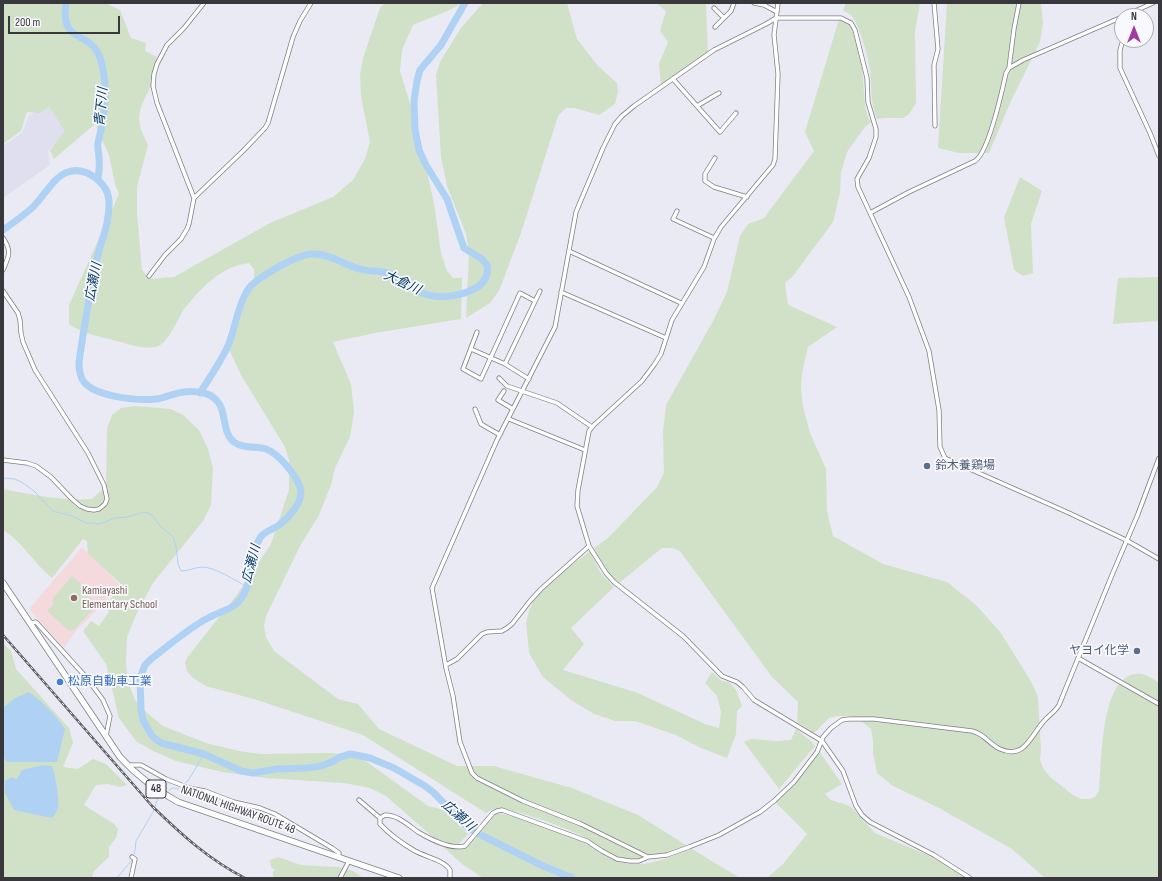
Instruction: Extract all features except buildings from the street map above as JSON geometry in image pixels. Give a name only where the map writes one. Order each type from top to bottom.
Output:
[{"type":"highway","name":"NATIONAL HIGHWAY ROUTE 48","points":[[3,583],[127,765],[156,789],[178,802],[399,878]]},
{"type":"street","points":[[149,276],[165,255],[181,239],[187,229],[194,198],[157,103],[153,86],[157,64],[167,45],[184,28],[204,3]]},
{"type":"street","points":[[194,198],[244,150],[268,123],[293,37],[310,3]]},
{"type":"street","points":[[715,26],[731,11],[734,3]]},
{"type":"street","points":[[754,3],[763,4],[777,12]]},
{"type":"street","points":[[778,3],[774,35],[778,74],[774,165],[721,227],[714,238],[711,243],[704,267],[672,320],[661,354],[654,365],[642,381],[592,428],[587,438],[577,506],[589,546],[606,573],[614,582],[683,636],[722,676],[737,682],[758,703],[822,741],[843,771],[856,806],[862,815],[870,822],[934,855],[970,878]]},
{"type":"street","points":[[934,3],[938,49],[934,65],[935,126]]},
{"type":"street","points":[[1010,68],[1014,29],[1019,3]]},
{"type":"street","points":[[1143,8],[1153,3]]},
{"type":"street","points":[[714,8],[724,18]]},
{"type":"street","points":[[648,857],[581,824],[523,801],[472,773],[460,742],[453,696],[432,588],[500,435],[555,327],[576,212],[603,148],[615,124],[634,106],[714,50],[776,18],[841,18],[850,23],[855,30],[868,81],[868,102],[876,129],[876,137],[869,158],[859,176],[857,183],[909,297],[929,351],[939,410],[940,447],[945,458],[1126,540],[1159,559]]},
{"type":"street","points":[[870,213],[909,192],[978,159],[982,154],[992,126],[1006,73],[1010,68],[1023,60],[1114,21]]},
{"type":"street","points":[[1121,48],[1120,68],[1159,156]]},
{"type":"street","points":[[673,79],[720,132],[736,113]]},
{"type":"street","points":[[697,106],[719,93]]},
{"type":"street","points":[[715,158],[705,174],[705,181],[714,187],[747,197]]},
{"type":"street","points":[[677,211],[673,219],[714,238]]},
{"type":"street","points":[[3,238],[8,245],[9,253],[3,270]]},
{"type":"street","points":[[568,251],[681,303]]},
{"type":"street","points":[[3,291],[18,313],[23,342],[36,370],[88,453],[104,485],[107,499],[105,504],[99,509],[94,510],[80,506],[51,477],[36,466],[27,463],[3,460]]},
{"type":"street","points":[[506,364],[540,291]]},
{"type":"street","points":[[561,292],[666,338]]},
{"type":"street","points":[[477,332],[463,370],[481,379],[520,294],[535,302]]},
{"type":"street","points":[[471,349],[506,364],[529,379]]},
{"type":"street","points":[[499,378],[507,386],[557,403],[592,428]]},
{"type":"street","points":[[504,391],[498,400],[513,409]]},
{"type":"street","points":[[475,409],[480,424],[500,435]]},
{"type":"street","points":[[509,419],[585,450]]},
{"type":"street","points":[[380,818],[385,815],[390,816],[404,822],[418,832],[433,839],[459,847],[465,846],[493,813],[500,810],[508,811],[587,841],[610,855],[624,860],[639,861],[648,857],[667,855],[719,835],[760,812],[794,782],[817,752],[823,737],[831,728],[842,720],[874,719],[972,731],[979,733],[999,748],[1012,751],[1022,749],[1026,746],[1045,720],[1057,709],[1141,506],[1159,458]]},
{"type":"street","points":[[446,666],[456,659],[482,634],[502,631],[512,624],[530,600],[589,546]]},
{"type":"street","points":[[30,623],[36,622],[86,677],[103,700],[110,716],[106,736]]},
{"type":"street","points":[[1078,658],[1159,704]]},
{"type":"street","points":[[127,765],[141,765],[166,779],[189,788],[205,791],[234,802],[260,808],[275,814],[332,848],[339,854],[338,857]]},
{"type":"street","points":[[359,800],[380,818],[380,824],[386,830],[409,848],[428,858],[445,864],[450,870],[450,878]]},
{"type":"street","points":[[131,878],[136,859],[132,857]]},
{"type":"street","points":[[340,878],[349,861]]},
{"type":"shaded area","points":[[52,105],[67,131],[48,151],[50,165],[3,198],[3,146],[22,133],[29,115]]},
{"type":"shaded area","name":"Kamiayashi Elementary School","points":[[82,547],[121,586],[76,631],[64,648],[29,609]]},
{"type":"green space","points":[[3,3],[105,3],[120,10],[131,38],[146,43],[145,51],[157,57],[150,88],[142,104],[139,116],[141,129],[148,145],[137,187],[137,213],[142,270],[150,279],[174,277],[270,223],[333,197],[353,180],[365,159],[370,142],[361,96],[360,75],[363,58],[380,8],[385,3],[462,3],[452,9],[413,25],[402,50],[400,71],[416,123],[434,203],[441,253],[447,271],[453,278],[462,278],[461,319],[375,333],[333,342],[351,384],[354,412],[350,437],[335,468],[331,485],[319,515],[300,546],[266,616],[264,626],[266,637],[274,651],[338,699],[358,704],[379,729],[457,766],[494,766],[572,788],[638,815],[686,845],[652,858],[637,860],[623,859],[611,855],[584,837],[525,814],[501,809],[493,809],[486,813],[363,735],[257,700],[206,686],[193,678],[187,671],[185,663],[187,658],[236,596],[271,544],[289,490],[289,460],[285,447],[241,375],[227,345],[233,322],[254,279],[254,269],[249,263],[226,270],[213,279],[184,309],[168,337],[164,342],[156,347],[142,347],[86,333],[69,324],[69,305],[119,194],[115,184],[109,155],[95,124],[54,159],[50,151],[65,131],[49,107],[40,113],[27,112],[21,131],[3,144]]},
{"type":"green space","points":[[483,3],[567,3],[577,39],[598,66],[617,83],[618,92],[615,104],[599,115],[574,108],[566,108],[558,116],[521,233],[499,291],[490,303],[466,318],[469,253],[466,234],[447,186],[441,157],[436,75],[440,62],[461,28]]},
{"type":"green space","points":[[656,3],[706,3],[708,52],[661,85],[659,64],[668,42],[660,31],[666,11]]},
{"type":"green space","points":[[846,3],[920,3],[915,32],[916,103],[909,114],[903,118],[877,119],[872,101],[870,70],[866,50],[854,19],[850,14],[843,11]]},
{"type":"green space","points":[[947,3],[1041,3],[1043,23],[1040,42],[1011,101],[989,153],[959,153],[938,148]]},
{"type":"green space","points":[[839,19],[848,23],[854,32],[859,45],[865,104],[867,115],[871,122],[864,128],[847,152],[841,172],[840,193],[833,222],[793,276],[785,283],[788,305],[837,327],[808,347],[802,373],[801,389],[803,407],[810,433],[826,469],[827,511],[833,536],[883,564],[947,582],[976,605],[1001,633],[1032,683],[1038,697],[1041,749],[1040,760],[1043,768],[1050,777],[1073,795],[1081,799],[1095,797],[1099,791],[1106,720],[1110,702],[1118,686],[1128,676],[1142,674],[1158,682],[1159,878],[1045,878],[1012,849],[937,807],[893,786],[877,773],[873,753],[871,729],[861,721],[851,716],[837,716],[829,718],[814,733],[797,722],[798,702],[772,677],[680,551],[673,548],[662,548],[619,583],[603,570],[594,548],[608,538],[657,487],[664,473],[663,432],[666,405],[713,321],[727,292],[740,236],[748,224],[764,218],[814,151],[805,132]]},
{"type":"green space","points":[[1020,177],[1042,191],[1031,224],[1033,273],[1023,276],[1014,270],[1004,217]]},
{"type":"green space","points":[[1159,277],[1159,321],[1113,324],[1118,278]]},
{"type":"green space","points":[[135,406],[171,409],[183,415],[199,430],[208,449],[213,468],[211,505],[203,521],[153,583],[136,615],[127,637],[126,663],[128,682],[135,700],[147,713],[163,726],[206,743],[239,751],[261,754],[330,753],[353,755],[367,762],[428,806],[444,810],[468,834],[457,846],[434,838],[386,796],[370,788],[344,783],[266,778],[222,772],[176,761],[151,750],[136,741],[119,718],[106,664],[83,631],[91,621],[99,626],[109,612],[105,606],[122,585],[88,554],[87,541],[83,539],[52,578],[17,541],[3,530],[3,489],[59,498],[92,499],[106,486],[107,429],[112,415],[121,408]]},
{"type":"green space","points":[[590,551],[600,572],[614,587],[571,628],[584,644],[563,670],[638,693],[705,724],[719,728],[721,712],[717,696],[705,683],[712,672],[722,681],[729,682],[736,690],[742,706],[737,711],[736,734],[727,758],[701,748],[676,735],[635,721],[615,721],[594,714],[571,700],[543,677],[529,653],[526,622],[529,611],[533,601],[547,584]]},
{"type":"green space","points":[[72,576],[88,589],[88,596],[93,600],[95,607],[74,630],[69,631],[47,611],[53,604],[53,598]]},
{"type":"green space","points":[[3,643],[11,651],[16,669],[69,728],[73,743],[63,767],[78,769],[93,759],[106,764],[127,785],[120,787],[108,784],[96,785],[84,805],[114,824],[118,829],[116,838],[109,847],[109,857],[94,871],[92,878],[3,878]]},
{"type":"green space","points":[[796,729],[815,746],[779,789],[744,742],[751,739],[777,741],[791,740]]},
{"type":"green space","points":[[819,751],[842,784],[825,794],[831,800],[850,806],[875,833],[959,868],[968,878],[767,878],[783,864],[807,834],[773,800],[807,769]]},
{"type":"green space","points":[[493,813],[520,818],[568,834],[607,857],[619,862],[635,864],[649,863],[692,849],[740,878],[483,878],[462,864],[439,843],[461,849],[486,817]]},
{"type":"green space","points":[[278,857],[301,865],[338,867],[353,871],[363,878],[273,878],[273,872],[275,870],[271,867],[270,860]]},
{"type":"water","points":[[29,692],[49,709],[65,729],[57,762],[7,762],[3,757],[3,708],[15,698]]},
{"type":"water","points":[[43,765],[52,766],[57,786],[58,808],[52,818],[14,810],[5,793],[5,781],[11,777],[17,779],[22,770]]},
{"type":"waterway","name":"青下川","points":[[66,3],[65,17],[67,26],[71,32],[90,43],[95,49],[100,58],[104,74],[105,100],[98,145],[98,179]]},
{"type":"waterway","name":"大倉川","points":[[200,393],[228,346],[241,304],[247,291],[262,277],[299,257],[311,254],[324,255],[360,269],[391,274],[416,290],[437,296],[445,297],[467,292],[478,287],[483,282],[487,273],[487,265],[482,259],[464,248],[447,199],[426,165],[419,150],[415,129],[414,101],[420,70],[441,45],[465,3]]},
{"type":"waterway","name":"広瀬川","points":[[3,230],[32,208],[53,183],[63,174],[82,171],[100,182],[108,194],[109,208],[107,223],[94,271],[79,362],[80,372],[84,382],[98,391],[118,397],[158,399],[177,393],[186,392],[200,392],[213,397],[222,409],[226,430],[229,437],[241,446],[262,448],[271,451],[286,465],[300,487],[300,498],[295,508],[279,525],[260,538],[253,555],[246,591],[235,605],[211,616],[193,627],[145,665],[140,678],[141,710],[143,720],[152,736],[161,743],[204,754],[241,771],[253,773],[277,769],[321,766],[340,757],[351,754],[370,758],[394,768],[425,786],[433,792],[468,828],[541,865],[572,878]]},
{"type":"waterway","points":[[3,478],[15,479],[23,483],[34,491],[53,511],[72,516],[86,523],[100,524],[114,518],[127,517],[144,512],[148,513],[153,516],[160,526],[173,537],[176,546],[178,564],[181,571],[200,567],[213,569],[247,587]]},
{"type":"waterway","points":[[185,783],[188,781],[204,754]]},
{"type":"waterway","points":[[169,790],[173,788],[179,789]]},
{"type":"waterway","points":[[117,878],[132,860],[136,841],[153,812],[159,795]]},
{"type":"railway","points":[[3,635],[152,806],[207,855],[245,878]]},
{"type":"place","name":"鈴木養鶏場","points":[[927,466]]},
{"type":"place","name":"Kamiayashi Elementary School","points":[[74,598]]},
{"type":"place","name":"ヤヨイ化学","points":[[1137,651]]},
{"type":"place","name":"松原自動車工業","points":[[60,682]]}]
